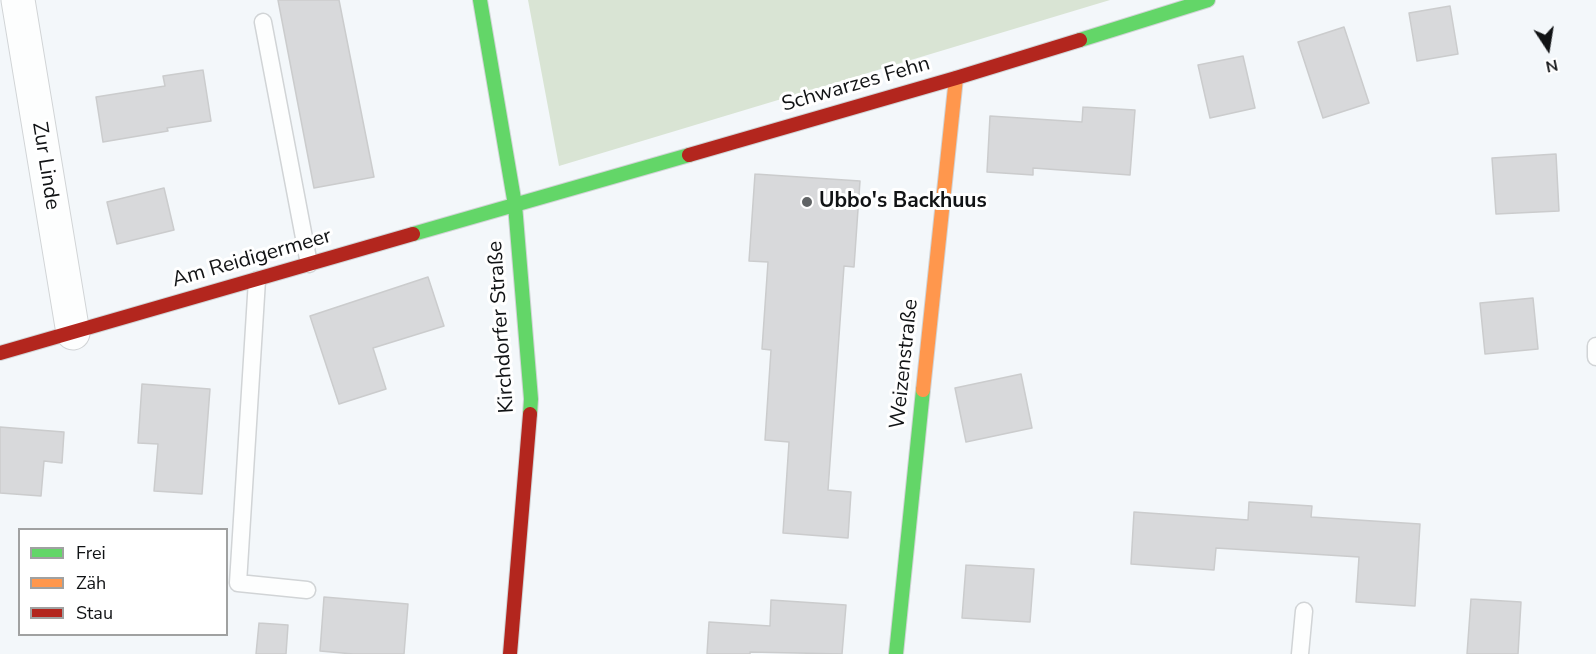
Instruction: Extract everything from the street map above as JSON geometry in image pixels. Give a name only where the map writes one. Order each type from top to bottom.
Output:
[{"type":"street","name":"Zur Linde","points":[[18,0],[73,333]]},
{"type":"street","name":"Kirchdorfer Straße","points":[[480,0],[515,205],[531,399],[510,654]]},
{"type":"street","name":"Schwarzes Fehn","points":[[515,205],[956,78],[1208,0]]},
{"type":"street","name":"Weizenstraße","points":[[896,654],[956,78]]},
{"type":"street","name":"Am Reidigermeer","points":[[0,354],[515,205]]},
{"type":"lane","points":[[263,22],[309,264]]},
{"type":"lane","points":[[257,280],[238,583],[307,590]]},
{"type":"lane","points":[[1596,346],[1596,357]]},
{"type":"lane","points":[[1300,654],[1304,611]]},
{"type":"green space","points":[[528,0],[1110,0],[559,166]]},
{"type":"building","points":[[278,0],[339,0],[374,177],[314,188]]},
{"type":"building","points":[[1450,6],[1458,54],[1417,61],[1409,13]]},
{"type":"building","points":[[1344,27],[1369,103],[1323,118],[1298,42]]},
{"type":"building","points":[[1243,56],[1255,108],[1210,118],[1198,65]]},
{"type":"building","points":[[203,70],[211,121],[103,142],[96,97],[165,86],[163,76]]},
{"type":"building","points":[[1083,107],[1135,110],[1130,175],[1033,168],[1033,175],[987,172],[990,116],[1082,122]]},
{"type":"building","points":[[1556,154],[1559,211],[1496,214],[1492,158]]},
{"type":"building","points":[[755,174],[860,181],[854,267],[844,266],[828,490],[851,492],[848,538],[783,533],[789,442],[765,440],[771,350],[762,349],[768,262],[749,261]]},
{"type":"building","points":[[164,188],[174,230],[117,244],[107,202]]},
{"type":"building","points":[[428,277],[444,326],[373,348],[386,389],[339,404],[310,316]]},
{"type":"building","points":[[1533,298],[1538,349],[1485,354],[1480,303]]},
{"type":"building","points":[[1021,374],[1032,428],[966,442],[955,388]]},
{"type":"building","points":[[142,384],[210,389],[202,494],[154,491],[158,444],[138,443]]},
{"type":"building","points":[[0,427],[64,432],[62,463],[44,461],[41,496],[0,493]]},
{"type":"building","points":[[1249,502],[1312,506],[1311,517],[1420,524],[1415,606],[1356,602],[1359,557],[1216,548],[1214,570],[1131,564],[1134,512],[1248,520]]},
{"type":"building","points":[[966,565],[1034,569],[1030,622],[962,618]]},
{"type":"building","points":[[324,597],[408,604],[404,654],[353,654],[320,651]]},
{"type":"building","points":[[1471,599],[1521,602],[1518,654],[1467,654]]},
{"type":"building","points":[[771,600],[846,605],[842,654],[750,652],[750,654],[707,654],[709,622],[770,626]]},
{"type":"building","points":[[259,623],[288,625],[286,654],[256,654]]},
{"type":"traffic: fast","points":[[480,0],[515,205],[531,399],[530,414]]},
{"type":"traffic: fast","points":[[1080,40],[1208,0]]},
{"type":"traffic: fast","points":[[413,234],[689,155]]},
{"type":"traffic: fast","points":[[896,654],[923,390]]},
{"type":"traffic: slow","points":[[923,390],[956,78]]},
{"type":"traffic: jam","points":[[689,155],[1080,40]]},
{"type":"traffic: jam","points":[[0,353],[413,234]]},
{"type":"traffic: jam","points":[[510,654],[530,414]]},
{"type":"place","name":"Ubbo's Backhuus","points":[[807,202]]}]
